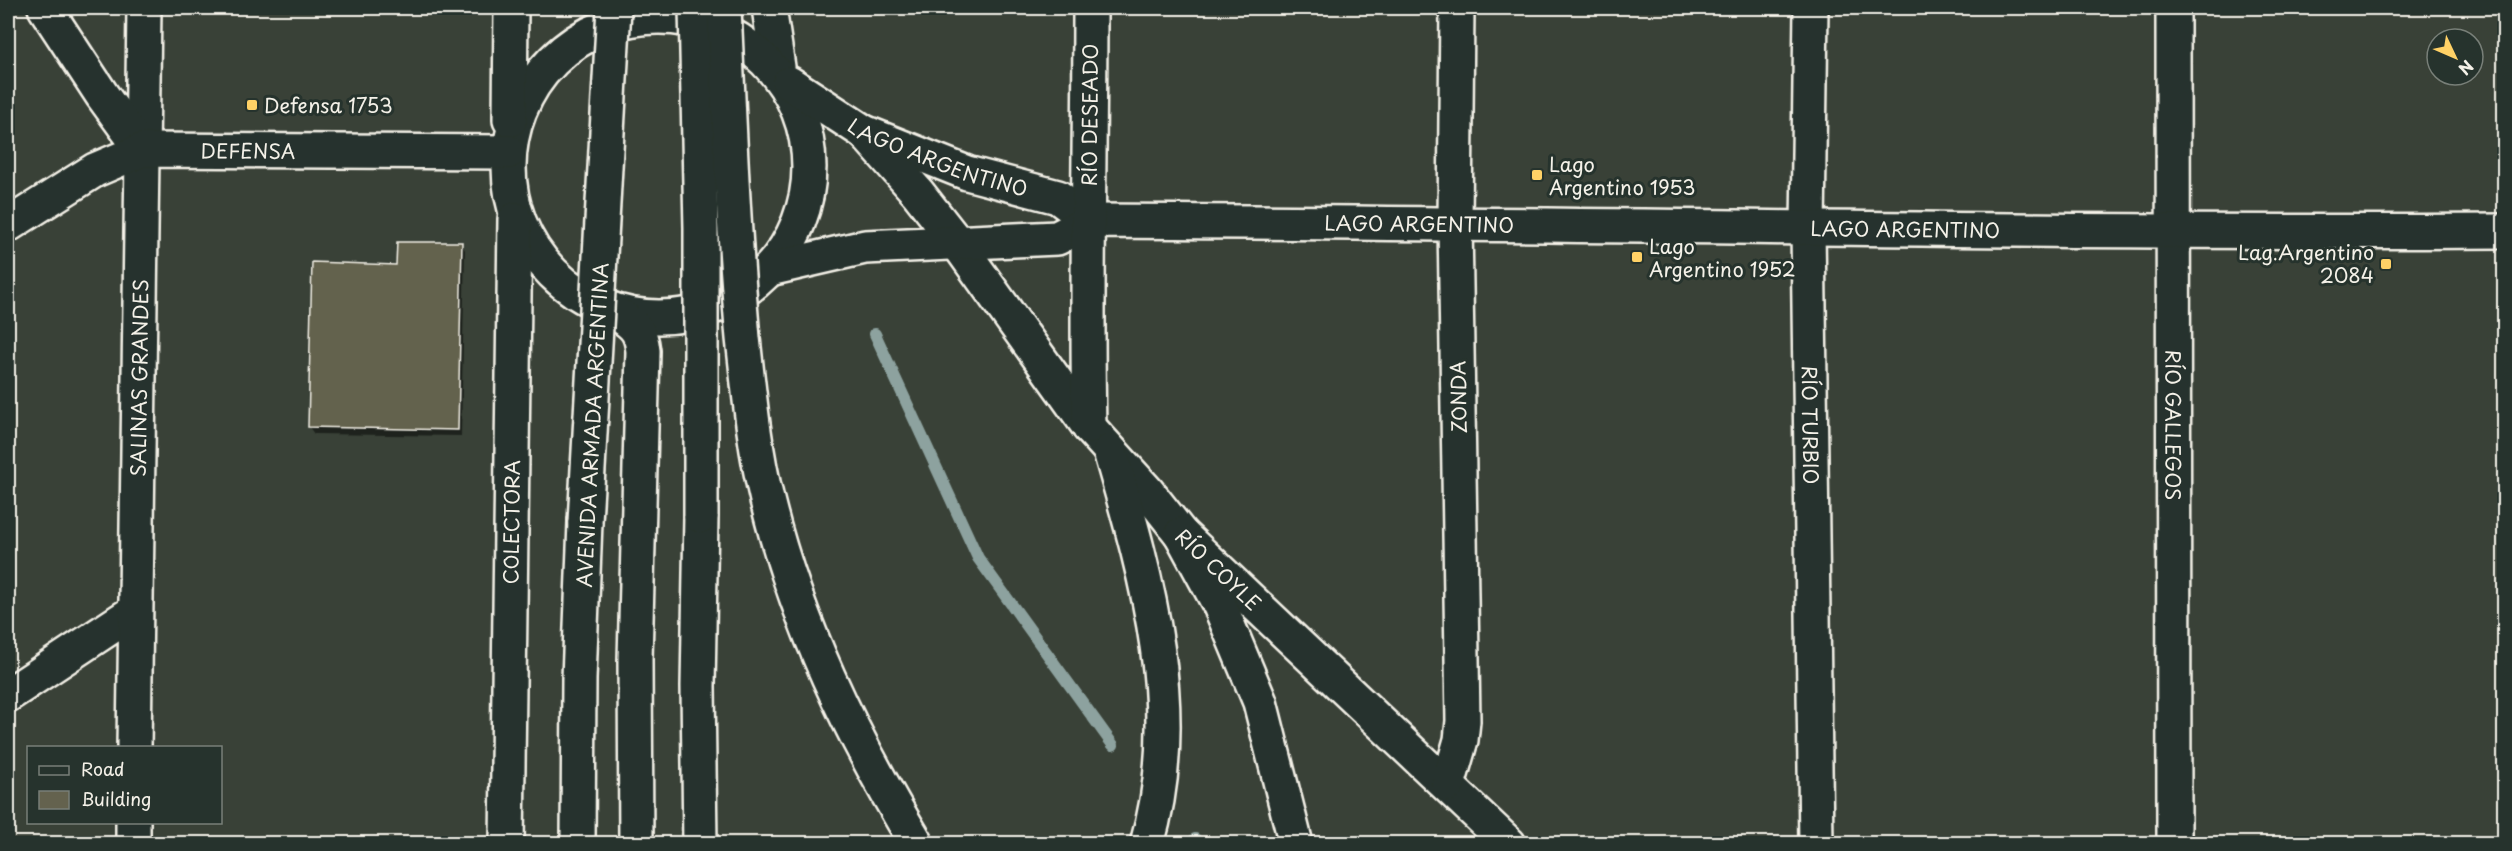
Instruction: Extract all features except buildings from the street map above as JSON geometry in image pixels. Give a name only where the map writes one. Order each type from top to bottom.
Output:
[{"type":"main road","points":[[45,8],[102,95],[142,150]]},
{"type":"main road","name":"SALINAS GRANDES","points":[[134,746],[144,8]]},
{"type":"main road","points":[[509,152],[511,8]]},
{"type":"main road","name":"AVENIDA ARMADA ARGENTINA","points":[[578,843],[579,679],[585,522],[614,8]]},
{"type":"main road","points":[[696,8],[701,239],[701,516],[698,686],[700,843]]},
{"type":"main road","points":[[724,8],[739,290],[748,380],[767,498],[807,629],[836,696],[865,753],[917,843]]},
{"type":"main road","points":[[769,8],[784,75]]},
{"type":"main road","name":"RÍO DESEADO","points":[[1090,8],[1090,221]]},
{"type":"main road","name":"ZONDA","points":[[1448,785],[1461,740],[1463,721],[1455,223],[1457,8]]},
{"type":"main road","name":"RÍO TURBIO","points":[[1811,8],[1808,228],[1816,843]]},
{"type":"main road","name":"RÍO GALLEGOS","points":[[2173,8],[2174,843]]},
{"type":"main road","name":"LAGO ARGENTINO","points":[[784,75],[802,117],[808,149],[808,176],[801,212],[790,241],[774,268],[753,285],[682,314],[621,316],[589,304],[561,284],[539,262],[528,239],[515,199],[509,152],[518,113],[532,82],[553,57],[585,35],[630,20],[665,20],[713,27],[750,46],[784,75],[864,132],[967,173],[1058,197],[1090,221]]},
{"type":"main road","name":"RÍO COYLE","points":[[864,132],[918,193],[958,244],[1089,427],[1147,490],[1181,534],[1509,843]]},
{"type":"main road","name":"DEFENSA","points":[[8,225],[95,170],[142,150],[509,152]]},
{"type":"main road","name":"COLECTORA","points":[[507,843],[515,199]]},
{"type":"main road","points":[[1089,427],[1086,307],[1090,221]]},
{"type":"main road","name":"LAGO ARGENTINO","points":[[774,268],[865,247],[1057,238],[1090,221],[1455,223],[2172,233],[2505,231]]},
{"type":"main road","points":[[621,316],[635,325],[642,337],[643,351],[635,660],[636,843]]},
{"type":"main road","points":[[1110,451],[1153,610],[1161,670],[1165,724],[1161,775],[1147,843]]},
{"type":"main road","points":[[1181,534],[1220,606],[1260,702],[1296,843]]},
{"type":"main road","points":[[8,695],[135,611]]},
{"type":"main road","points":[[133,824],[133,843]]},
{"type":"waterway","points":[[875,334],[978,558],[1113,745]]},
{"type":"waterway","points":[[1195,839],[1201,844]]},
{"type":"place","name":"Defensa 1753","points":[[252,105]]},
{"type":"place","name":"Lago Argentino 1953","points":[[1537,175]]},
{"type":"place","name":"Lago Argentino 1952","points":[[1637,257]]},
{"type":"place","name":"Lag.Argentino 2084","points":[[2386,264]]}]
